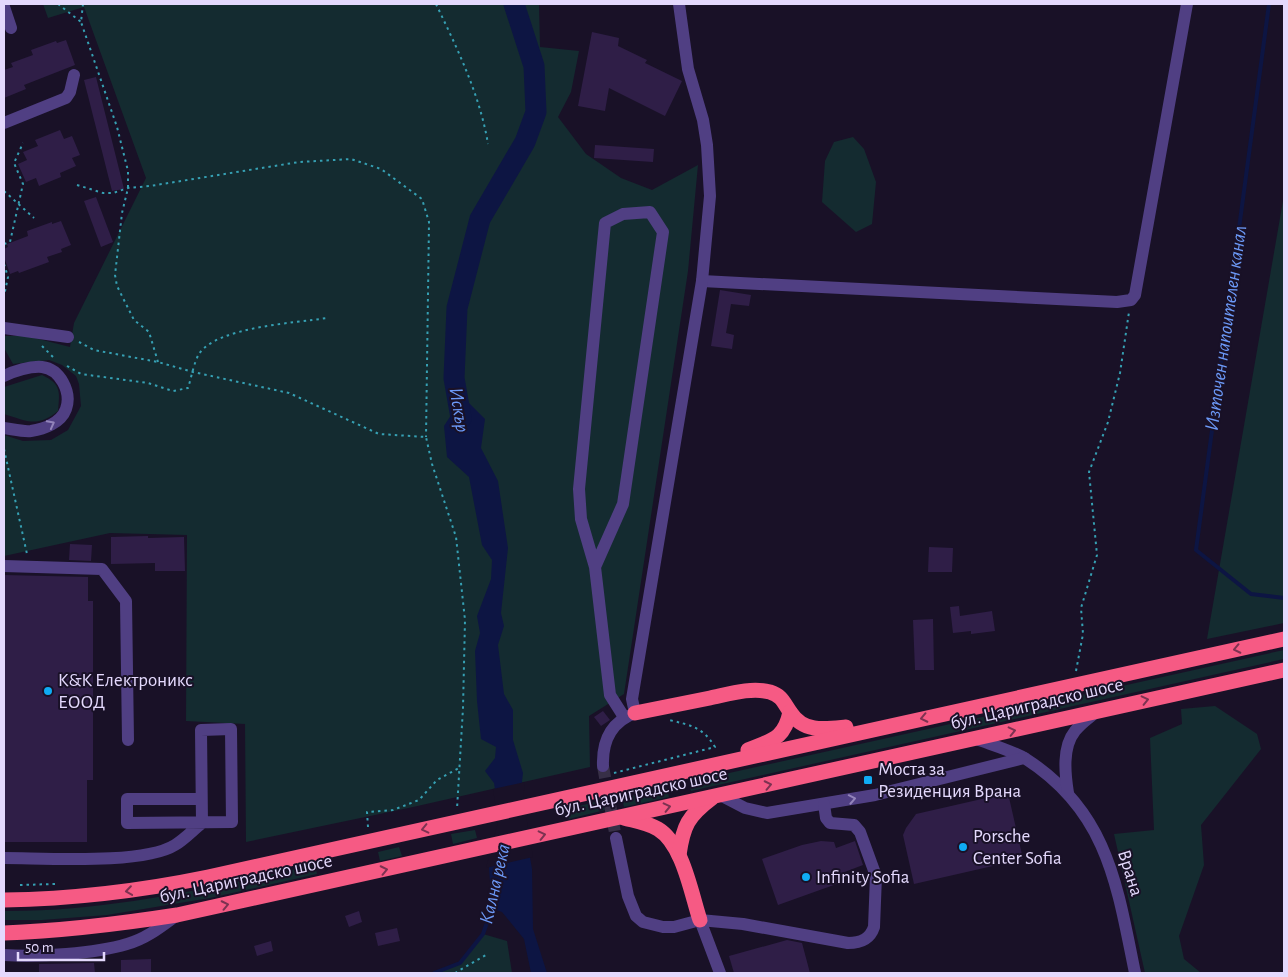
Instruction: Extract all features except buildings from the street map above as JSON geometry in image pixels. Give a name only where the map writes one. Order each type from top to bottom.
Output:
[{"type":"highway","name":"бул. Цариградско шосе","points":[[4,900],[65,898],[146,889],[208,877],[468,813],[564,798],[1284,639]]},
{"type":"highway","name":"бул. Цариградско шосе","points":[[4,933],[118,925],[177,915],[1284,670]]},
{"type":"highway","points":[[630,715],[740,692],[761,691],[777,695],[784,700],[790,712],[805,726],[818,729],[903,723]]},
{"type":"highway","points":[[717,764],[782,733],[786,727],[790,712]]},
{"type":"highway","points":[[679,855],[682,834],[688,821],[700,808],[717,796]]},
{"type":"highway","points":[[620,817],[650,826],[666,835],[679,855],[700,920]]},
{"type":"street","points":[[606,770],[603,754],[606,738],[614,727],[630,715],[702,281],[710,196],[707,145],[703,120],[688,69],[679,4]]},
{"type":"street","points":[[702,281],[1117,302],[1131,300],[1135,295],[1187,4]]},
{"type":"street","points":[[4,7],[12,28]]},
{"type":"street","points":[[4,123],[66,98],[70,92],[74,75]]},
{"type":"street","points":[[595,567],[623,504],[662,232],[650,212],[624,214],[606,223],[579,489],[581,519],[595,567],[610,695],[630,715]]},
{"type":"street","points":[[4,328],[68,337]]},
{"type":"street","points":[[4,376],[26,369],[42,367],[62,379],[67,392],[66,409],[59,419],[49,426],[30,431],[4,428]]},
{"type":"street","points":[[4,566],[102,569],[126,601],[128,740]]},
{"type":"street","points":[[1068,793],[1065,771],[1068,750],[1074,732],[1098,711]]},
{"type":"street","points":[[201,799],[127,799],[127,823],[232,822],[231,729],[201,730],[202,822]]},
{"type":"street","name":"Врана","points":[[976,739],[1024,758],[1068,793],[1082,811],[1109,862],[1118,890],[1135,973]]},
{"type":"street","points":[[717,796],[745,808],[767,813],[875,794],[1024,758]]},
{"type":"street","points":[[1043,772],[1060,766],[1067,758]]},
{"type":"street","points":[[616,838],[626,889],[636,916],[643,922],[664,927],[674,927],[700,920],[743,924],[848,943],[859,943],[872,934],[874,927],[876,876],[860,832],[854,825],[830,823],[826,818],[824,804]]},
{"type":"street","points":[[4,858],[126,857],[155,853],[175,845],[202,822]]},
{"type":"street","points":[[4,955],[26,956],[93,950],[128,944],[149,934],[177,915]]},
{"type":"street","points":[[700,920],[720,973]]},
{"type":"path","points":[[58,4],[81,22]]},
{"type":"path","points":[[84,4],[81,22],[117,127],[128,171],[128,188],[122,214],[115,275],[117,286],[134,320],[149,332],[158,362]]},
{"type":"path","points":[[436,4],[468,76],[485,128],[488,144]]},
{"type":"path","points":[[4,244],[10,242],[23,184],[14,162],[23,143]]},
{"type":"path","points":[[78,185],[103,193],[113,193],[128,188],[299,162],[351,159],[381,169],[422,199],[429,222],[426,437],[432,464],[456,538],[465,620],[463,708],[457,809],[468,813]]},
{"type":"path","points":[[4,191],[34,218]]},
{"type":"path","points":[[4,264],[8,277],[4,296]]},
{"type":"path","points":[[1074,685],[1083,634],[1081,608],[1097,555],[1089,472],[1108,422],[1120,373],[1131,300]]},
{"type":"path","points":[[61,363],[81,374],[148,382],[174,390],[188,388],[199,354],[218,338],[244,330],[327,318]]},
{"type":"path","points":[[29,331],[54,359]]},
{"type":"path","points":[[68,337],[94,350],[158,362],[193,372],[289,392],[379,434],[426,437]]},
{"type":"path","points":[[4,449],[29,567]]},
{"type":"path","points":[[606,770],[715,747],[708,737],[693,726],[664,719]]},
{"type":"path","points":[[368,827],[366,812],[393,810],[419,800],[437,780],[459,768]]},
{"type":"path","points":[[13,886],[60,883]]},
{"type":"path","points":[[455,973],[486,955]]},
{"type":"green space","points":[[43,4],[539,4],[540,47],[579,51],[571,92],[558,117],[586,154],[621,178],[652,190],[698,165],[688,271],[624,694],[589,716],[590,767],[246,842],[245,724],[186,721],[187,535],[110,533],[4,556],[4,435],[23,441],[51,440],[68,430],[81,406],[79,384],[76,376],[62,365],[49,360],[13,364],[4,348],[4,336],[27,336],[70,347],[74,323],[146,178],[84,7],[48,18]]},
{"type":"green space","points":[[853,137],[864,149],[876,182],[872,224],[856,232],[822,202],[825,161],[834,142]]},
{"type":"green space","points":[[1284,195],[1284,623],[1207,639]]},
{"type":"green space","points":[[42,375],[53,382],[58,389],[58,411],[44,420],[38,421],[26,421],[4,414],[4,387]]},
{"type":"green space","points":[[1284,650],[1284,659],[691,791],[689,782]]},
{"type":"green space","points":[[1215,706],[1257,734],[1261,749],[1201,825],[1204,865],[1179,936],[1184,959],[1201,973],[1145,973],[1114,834],[1154,830],[1150,738],[1182,724],[1181,709]]},
{"type":"green space","points":[[667,788],[669,797],[624,807],[622,798]]},
{"type":"green space","points":[[603,800],[605,810],[569,819],[567,809]]},
{"type":"green space","points":[[475,830],[477,838],[453,844],[451,834]]},
{"type":"green space","points":[[399,847],[402,856],[380,861],[378,852]]},
{"type":"green space","points":[[315,865],[317,874],[210,898],[107,915],[42,920],[4,920],[4,911],[43,910],[122,903],[161,897]]},
{"type":"green space","points":[[483,934],[507,941],[512,973],[434,973],[460,963]]},
{"type":"water","points":[[456,390],[485,419],[481,448],[498,481],[508,548],[501,613],[504,626],[498,645],[504,694],[513,710],[513,740],[523,773],[520,799],[532,869],[533,929],[547,973],[531,973],[524,939],[502,912],[492,909],[489,868],[500,822],[494,783],[485,771],[495,758],[496,747],[481,739],[475,651],[480,633],[477,616],[491,579],[492,560],[482,545],[469,477],[447,457],[444,426],[453,412]]},
{"type":"pier","points":[[525,782],[523,799],[533,857],[486,868],[498,822],[493,789]]},
{"type":"waterway","name":"Искър","points":[[461,418],[454,378],[457,308],[480,219],[525,142],[536,112],[534,66],[514,4]]},
{"type":"waterway","name":"Източен напоителен канал","points":[[1269,4],[1196,550],[1251,594],[1284,598]]},
{"type":"waterway","name":"Кална река","points":[[434,973],[460,963],[483,934],[493,905]]},
{"type":"tunnel","points":[[603,766],[616,838]]},
{"type":"place","name":"K&K Електроникс ЕООД","points":[[48,691]]},
{"type":"place","name":"Моста за Резиденция Врана","points":[[868,780]]},
{"type":"place","name":"Porsche Center Sofia","points":[[963,847]]},
{"type":"place","name":"Infinity Sofia","points":[[806,877]]}]
